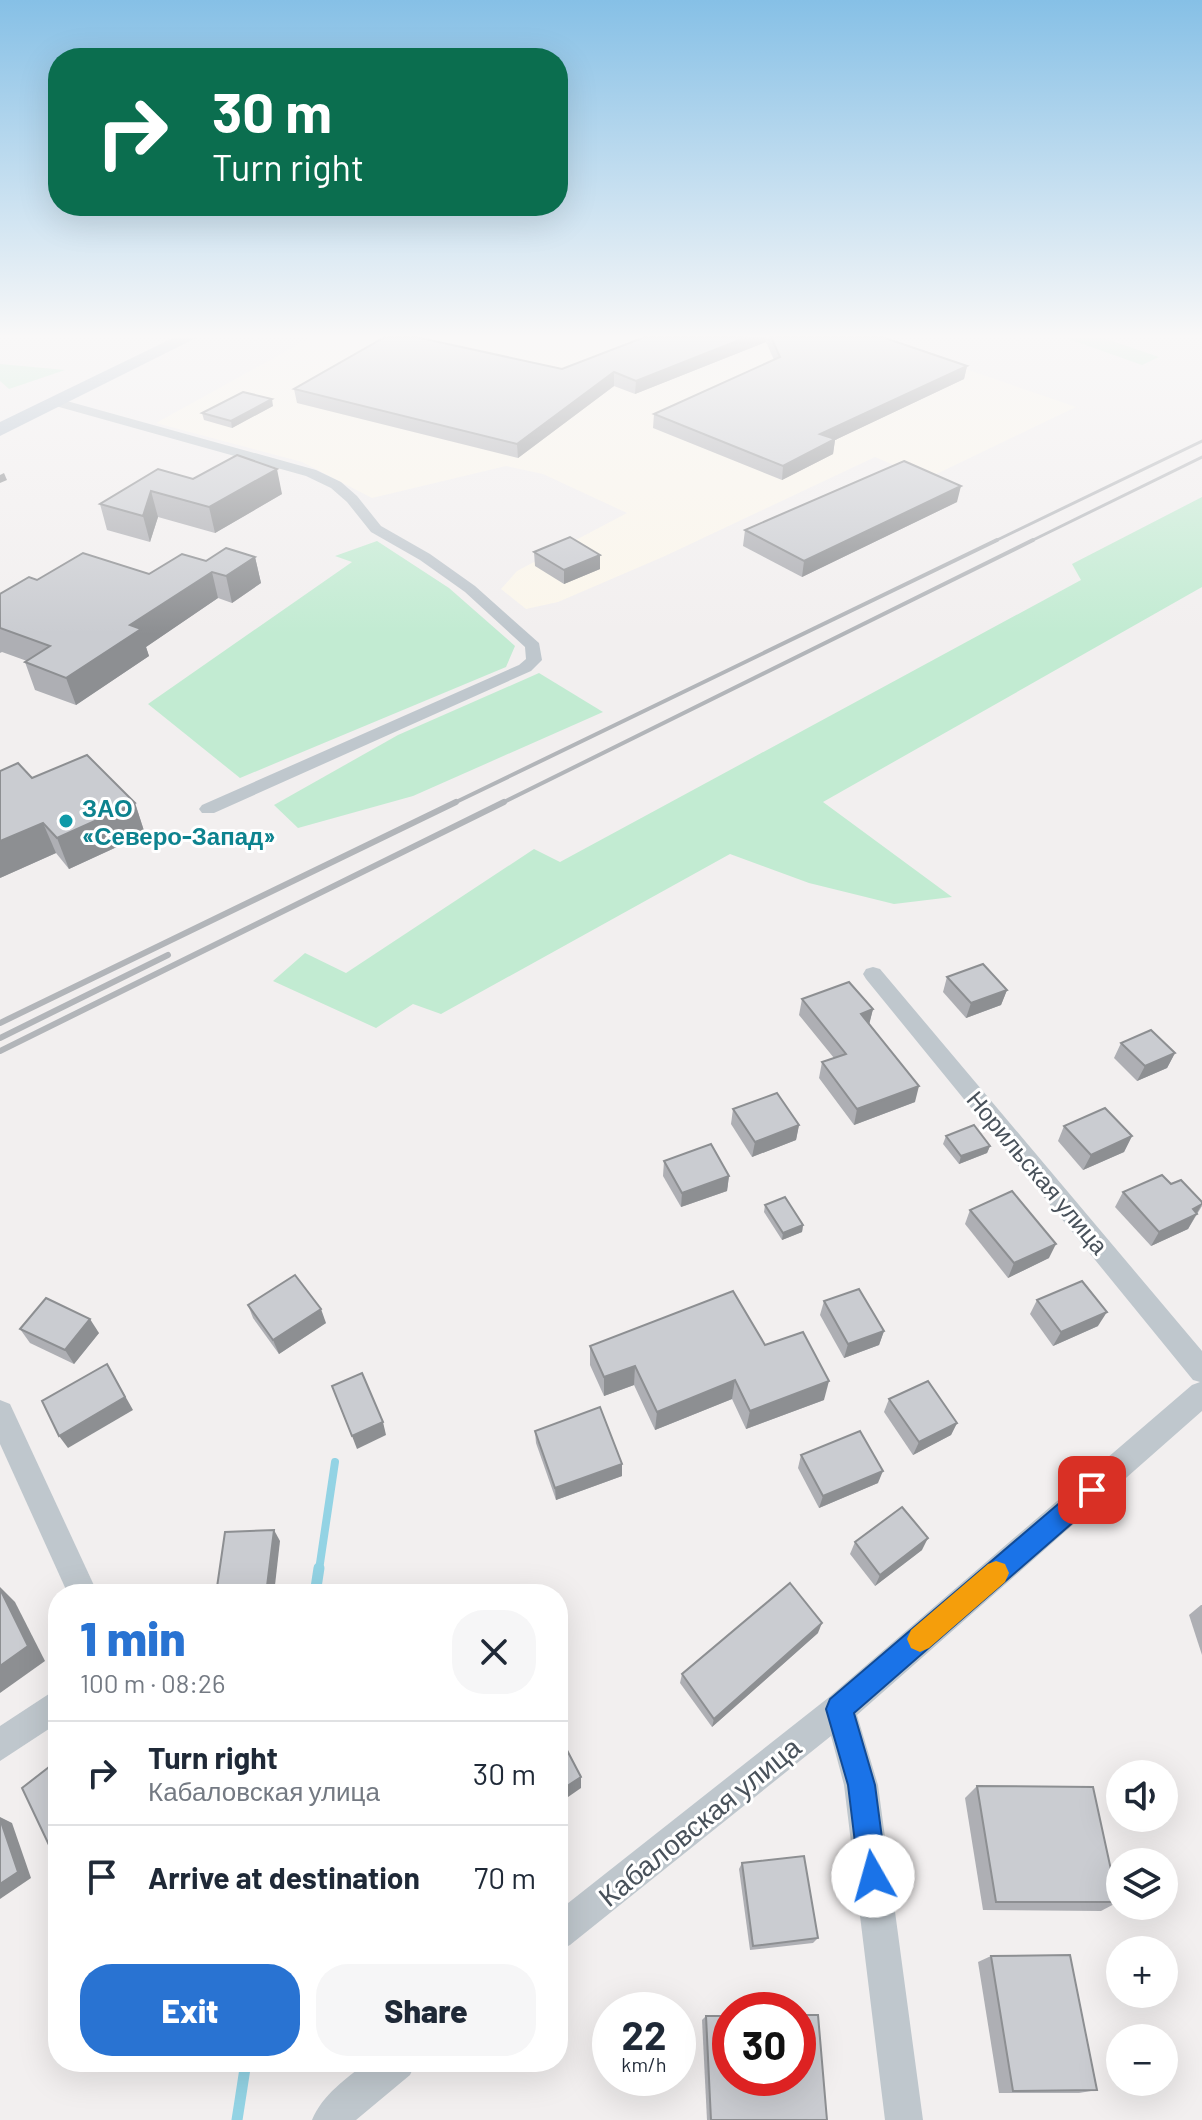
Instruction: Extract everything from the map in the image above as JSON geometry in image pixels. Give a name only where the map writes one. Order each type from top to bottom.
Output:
[{"type":"street","points":[[178,436],[311,473],[336,485],[359,506],[376,529],[425,557],[470,589],[533,646],[534,660],[525,668],[208,809]]},
{"type":"street","name":"Норильская улица","points":[[873,974],[1202,1371]]},
{"type":"street","name":"Кабаловская улица","points":[[568,1925],[839,1709],[1202,1394]]},
{"type":"street","points":[[0,1413],[78,1584]]},
{"type":"street","points":[[839,1709],[861,1785],[904,2120]]},
{"type":"street","points":[[0,1745],[48,1711]]},
{"type":"street","points":[[331,2120],[346,2103],[385,2072]]},
{"type":"shaded area","points":[[204,436],[1016,436],[926,479],[875,457],[665,556],[558,602],[526,609],[501,589],[517,571],[627,513],[543,474],[506,466],[372,498],[302,462]]},
{"type":"green space","points":[[1202,497],[1202,587],[823,802],[952,897],[894,904],[809,883],[730,854],[441,1014],[413,1004],[376,1028],[273,981],[305,953],[346,973],[534,849],[560,862],[1081,580],[1072,564]]},
{"type":"green space","points":[[377,541],[449,588],[515,646],[506,667],[240,778],[148,704],[352,562],[335,556]]},
{"type":"green space","points":[[539,673],[603,712],[413,796],[298,828],[274,805],[398,735]]},
{"type":"building","points":[[484,436],[528,436],[517,444]]},
{"type":"building","points":[[708,436],[826,436],[835,439],[783,466]]},
{"type":"building","points":[[237,455],[277,469],[209,507],[151,491],[143,516],[100,504],[158,469],[193,479]]},
{"type":"building","points":[[904,461],[961,486],[804,561],[745,530]]},
{"type":"building","points":[[570,537],[600,555],[564,570],[534,552]]},
{"type":"building","points":[[226,548],[255,557],[226,576],[212,572],[130,625],[141,629],[66,678],[25,662],[50,646],[0,628],[0,594],[29,577],[37,580],[83,553],[149,574],[182,554],[206,561]]},
{"type":"building","points":[[87,755],[135,803],[57,838],[43,823],[0,841],[0,771],[18,763],[32,778]]},
{"type":"building","points":[[983,964],[1007,990],[971,1003],[947,977]]},
{"type":"building","points":[[849,982],[873,1009],[861,1014],[919,1086],[857,1109],[822,1062],[846,1054],[802,999]]},
{"type":"building","points":[[1151,1030],[1175,1053],[1145,1066],[1121,1043]]},
{"type":"building","points":[[777,1093],[799,1125],[755,1142],[733,1109]]},
{"type":"building","points":[[1105,1108],[1132,1136],[1091,1155],[1064,1126]]},
{"type":"building","points":[[974,1125],[990,1146],[961,1156],[946,1136]]},
{"type":"building","points":[[711,1144],[729,1176],[682,1193],[664,1161]]},
{"type":"building","points":[[1162,1175],[1171,1184],[1181,1180],[1202,1204],[1193,1209],[1197,1214],[1159,1232],[1123,1192]]},
{"type":"building","points":[[1012,1191],[1056,1244],[1014,1263],[970,1210]]},
{"type":"building","points":[[785,1197],[803,1225],[783,1233],[765,1205]]},
{"type":"building","points":[[295,1275],[321,1309],[273,1340],[248,1305]]},
{"type":"building","points":[[1082,1281],[1107,1312],[1061,1332],[1037,1300]]},
{"type":"building","points":[[859,1289],[884,1331],[848,1344],[824,1301]]},
{"type":"building","points":[[733,1291],[765,1345],[803,1332],[829,1381],[750,1411],[735,1380],[657,1412],[635,1366],[604,1377],[590,1346]]},
{"type":"building","points":[[46,1298],[90,1319],[65,1350],[20,1329]]},
{"type":"building","points":[[107,1364],[125,1397],[59,1436],[42,1401]]},
{"type":"building","points":[[362,1373],[383,1422],[352,1436],[332,1386]]},
{"type":"building","points":[[928,1381],[957,1423],[919,1442],[889,1399]]},
{"type":"building","points":[[600,1407],[622,1464],[555,1488],[535,1431]]},
{"type":"building","points":[[860,1431],[883,1471],[823,1496],[801,1455]]},
{"type":"building","points":[[902,1507],[928,1538],[880,1575],[855,1542]]},
{"type":"building","points":[[274,1530],[267,1584],[217,1584],[225,1532]]},
{"type":"building","points":[[790,1583],[822,1623],[714,1719],[682,1674]]},
{"type":"building","points":[[0,1589],[28,1646],[0,1666]]},
{"type":"building","points":[[568,1752],[581,1777],[568,1785]]},
{"type":"building","points":[[48,1768],[48,1843],[22,1788]]},
{"type":"building","points":[[977,1786],[1093,1787],[1106,1848],[1106,1902],[996,1902]]},
{"type":"building","points":[[0,1819],[18,1872],[0,1884]]},
{"type":"building","points":[[804,1856],[818,1938],[753,1946],[742,1863]]},
{"type":"building","points":[[1070,1955],[1097,2090],[1013,2091],[991,1956]]},
{"type":"building","points":[[818,2015],[827,2120],[711,2120],[706,2016],[712,2016],[712,2096],[816,2096]]},
{"type":"waterway","points":[[319,1570],[335,1462]]},
{"type":"waterway","points":[[317,1584],[319,1568]]},
{"type":"waterway","points":[[237,2120],[244,2072]]},
{"type":"railway","points":[[993,542],[1202,441]]},
{"type":"railway","points":[[1029,542],[1202,457]]},
{"type":"railway","points":[[452,804],[997,540]]},
{"type":"railway","points":[[500,804],[1033,540]]},
{"type":"railway","points":[[0,1023],[456,802]]},
{"type":"railway","points":[[0,1051],[504,802]]},
{"type":"railway","points":[[0,1038],[168,955]]},
{"type":"slow traffic","points":[[920,1639],[996,1573]]},
{"type":"place","name":"ЗАО «Северо-Запад»","points":[[66,821]]},
{"type":"route","points":[[873,1876],[861,1785],[839,1709],[1092,1490]]}]
